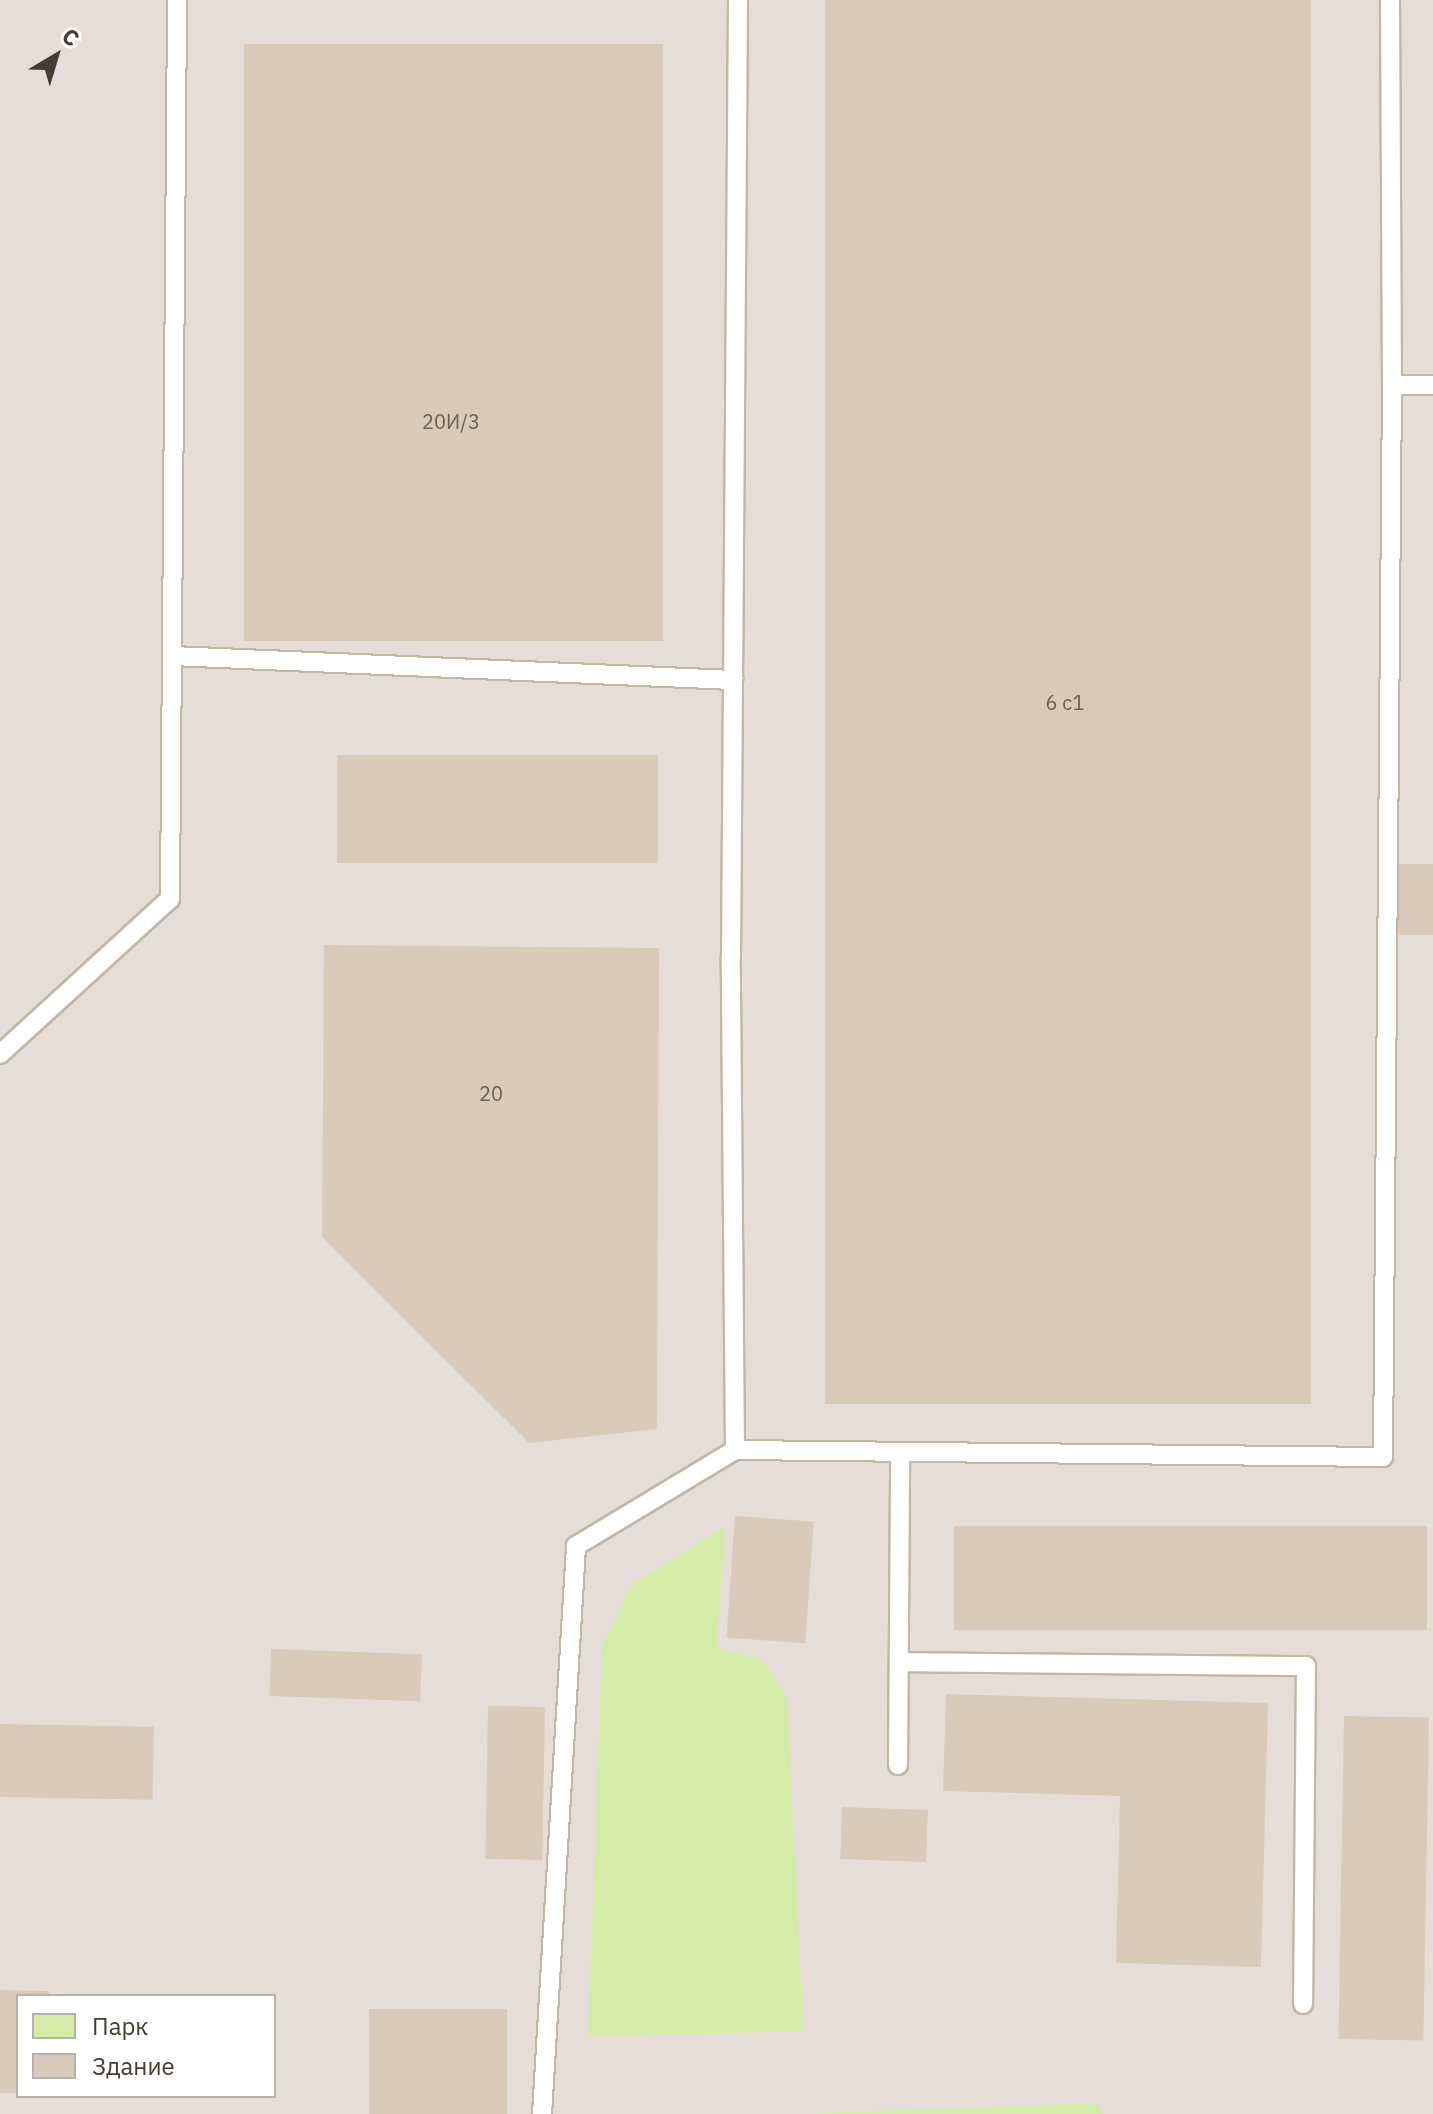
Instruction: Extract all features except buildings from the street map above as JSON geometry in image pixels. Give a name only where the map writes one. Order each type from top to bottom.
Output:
[{"type":"lane","points":[[0,1054],[170,899],[177,0]]},
{"type":"lane","points":[[735,1450],[733,680],[738,0]]},
{"type":"lane","points":[[542,2114],[576,1546],[735,1450],[1383,1457],[1392,385],[1390,0]]},
{"type":"lane","points":[[1392,385],[1433,385]]},
{"type":"lane","points":[[172,656],[733,680]]},
{"type":"lane","points":[[898,1765],[900,1452]]},
{"type":"lane","points":[[899,1662],[1306,1666],[1303,2004]]},
{"type":"shaded area","points":[[0,0],[1433,0],[1433,2114],[0,2114]]},
{"type":"green space","points":[[725,1526],[716,1648],[762,1659],[787,1699],[803,2031],[588,2036],[602,1645],[632,1584]]},
{"type":"green space","points":[[1097,2103],[1102,2114],[808,2113]]}]
